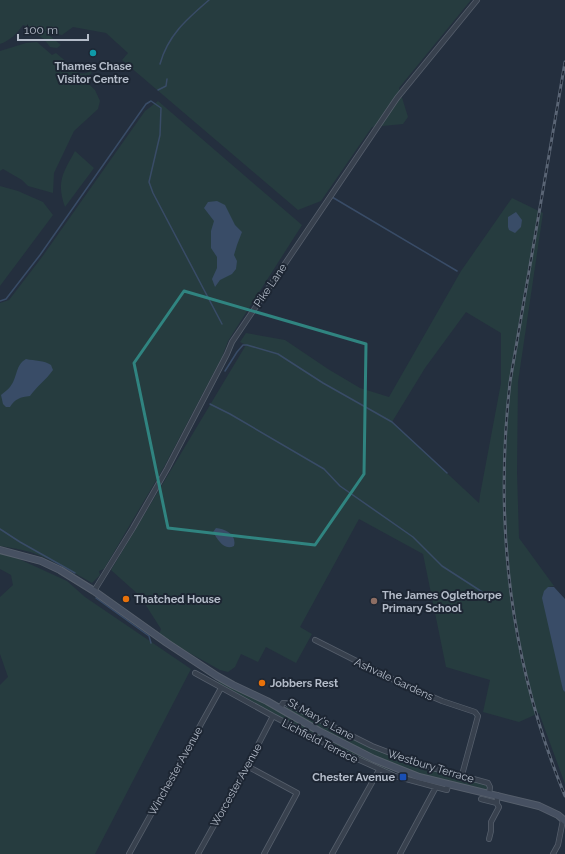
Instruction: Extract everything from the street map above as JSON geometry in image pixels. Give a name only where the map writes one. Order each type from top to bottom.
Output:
[{"type":"main road","name":"St Mary's Lane","points":[[0,550],[41,561],[60,570],[94,591],[167,643],[217,676],[374,759],[419,777],[538,806],[558,815],[564,820]]},
{"type":"street","name":"Pike Lane","points":[[94,591],[167,469],[236,336],[397,98],[477,0]]},
{"type":"street","name":"Ashvale Gardens","points":[[315,640],[398,682],[442,701],[475,712],[478,716],[462,776]]},
{"type":"street","name":"Lichfield Terrace","points":[[195,673],[273,716],[379,770],[401,778],[447,790],[448,785]]},
{"type":"street","points":[[214,684],[217,676]]},
{"type":"street","name":"Winchester Avenue","points":[[129,854],[221,688]]},
{"type":"street","name":"Westbury Terrace","points":[[280,708],[283,703],[286,703],[372,746],[422,765],[488,783],[490,785],[489,794]]},
{"type":"street","name":"Worcester Avenue","points":[[198,854],[248,766],[273,716]]},
{"type":"street","points":[[248,766],[297,793],[264,854]]},
{"type":"street","points":[[332,854],[379,770]]},
{"type":"street","points":[[400,854],[436,787]]},
{"type":"street","points":[[489,839],[491,822],[499,807],[497,803],[497,795]]},
{"type":"street","points":[[481,799],[497,803]]},
{"type":"street","points":[[553,854],[558,845],[564,820]]},
{"type":"highlighted area","points":[[184,291],[366,344],[364,474],[315,545],[168,528],[134,363]]},
{"type":"green space","points":[[0,0],[471,0],[399,88],[408,117],[403,124],[372,127],[321,201],[298,210],[122,60],[128,53],[106,33],[73,27],[62,35],[44,31],[61,45],[57,48],[50,47],[44,39],[36,34],[39,30],[23,25],[7,41],[0,44]]},
{"type":"green space","points":[[37,42],[52,55],[56,53],[64,59],[76,72],[83,74],[90,71],[92,73],[84,79],[95,90],[100,101],[98,109],[74,131],[54,173],[53,193],[28,186],[22,180],[3,169],[0,171],[0,51],[26,43]]},
{"type":"green space","points":[[158,101],[302,225],[228,341],[222,357],[164,467],[104,569],[99,571],[100,575],[92,583],[39,555],[19,549],[0,546],[0,303],[9,300],[42,257],[145,111]]},
{"type":"green space","points":[[75,151],[94,168],[65,207],[61,191],[62,178]]},
{"type":"green space","points":[[0,186],[18,191],[43,202],[53,215],[0,286]]},
{"type":"green space","points":[[512,198],[543,213],[518,382],[517,472],[519,538],[554,586],[548,587],[563,690],[565,692],[565,784],[539,713],[519,722],[483,712],[490,680],[446,667],[423,554],[359,519],[300,627],[312,634],[296,663],[266,647],[258,662],[241,654],[235,667],[228,672],[220,670],[159,635],[161,629],[140,596],[111,570],[246,345],[240,342],[246,333],[285,340],[328,369],[360,388],[389,397],[461,271]],"holes":[[[466,312],[501,333],[501,383],[479,503],[392,422],[425,368]]]},
{"type":"green space","points":[[0,553],[8,554],[67,581],[85,597],[191,669],[95,854],[0,854],[0,685],[8,677],[0,654],[0,597],[13,585],[11,575],[0,569]]},
{"type":"green space","points":[[219,681],[278,709],[357,754],[396,774],[306,731],[219,684]]},
{"type":"green space","points":[[288,705],[373,748],[485,783],[488,786],[487,790],[484,792],[426,777],[364,753],[286,709]]},
{"type":"water","points":[[217,201],[225,205],[235,225],[242,232],[234,255],[237,261],[236,269],[232,274],[220,280],[215,287],[212,279],[217,268],[217,257],[211,248],[211,231],[214,221],[204,208],[208,202]]},
{"type":"water","points":[[516,212],[522,220],[521,227],[515,233],[509,230],[508,217]]},
{"type":"water","points":[[26,359],[48,363],[51,365],[53,370],[30,396],[18,399],[10,407],[6,407],[3,404],[1,395],[13,383],[20,364]]},
{"type":"water","points":[[216,528],[226,531],[232,535],[234,538],[234,546],[227,547],[222,544],[213,532]]},
{"type":"water","points":[[548,587],[554,587],[565,599],[565,692],[563,690],[542,598],[544,591]]},
{"type":"waterway","points":[[160,64],[168,44],[179,28],[209,0]]},
{"type":"waterway","points":[[158,90],[166,86],[167,79]]},
{"type":"waterway","points":[[0,301],[6,299],[40,255],[146,104],[151,101],[161,108],[160,135],[149,182],[153,193],[222,324]]},
{"type":"waterway","points":[[332,197],[457,271]]},
{"type":"waterway","points":[[225,371],[243,345],[278,354],[323,383],[392,422],[447,473]]},
{"type":"waterway","points":[[210,404],[230,414],[324,469],[340,486],[413,537],[442,566],[487,595]]},
{"type":"waterway","points":[[0,529],[75,573]]},
{"type":"waterway","points":[[96,598],[149,636],[151,643]]},
{"type":"railway","points":[[565,62],[510,382],[504,489],[506,541],[511,593],[519,644],[531,695],[546,746],[565,796]]},
{"type":"place","name":"Thames Chase Visitor Centre","points":[[93,53]]},
{"type":"place","name":"Thatched House","points":[[126,599]]},
{"type":"place","name":"The James Oglethorpe Primary School","points":[[374,601]]},
{"type":"place","name":"Jobbers Rest","points":[[262,683]]},
{"type":"place","name":"Chester Avenue","points":[[403,777]]}]
